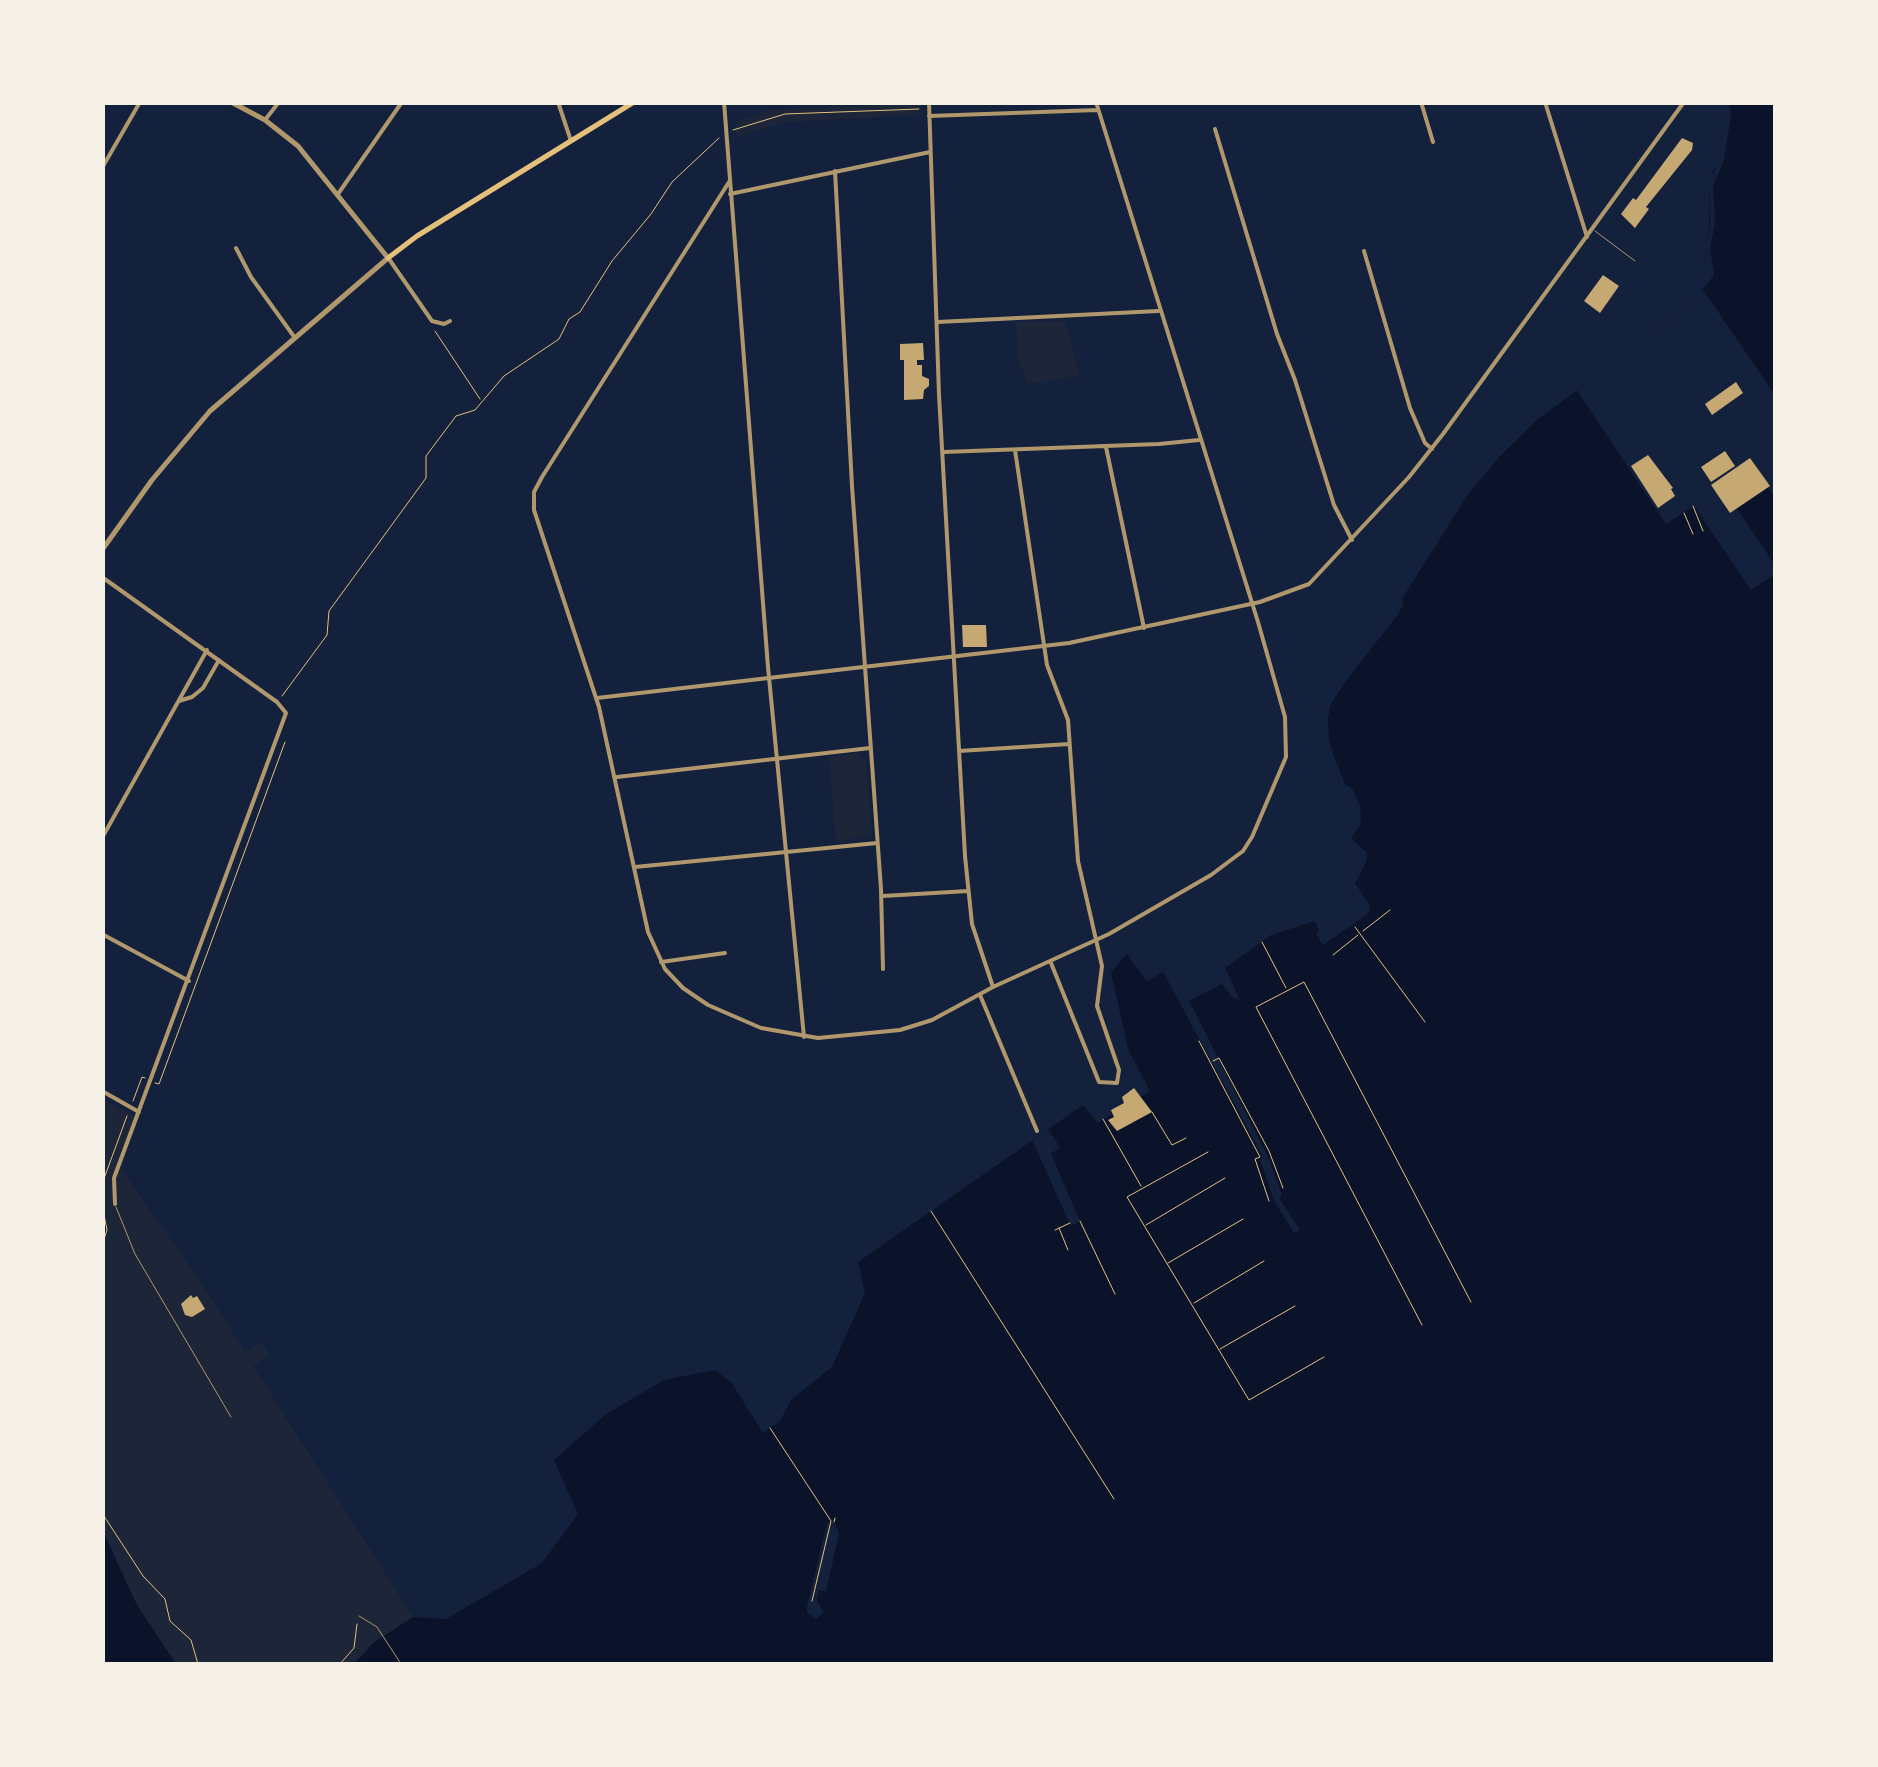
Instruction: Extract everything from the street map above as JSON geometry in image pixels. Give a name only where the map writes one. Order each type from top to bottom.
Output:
[{"type":"main road","points":[[388,258],[417,236],[634,102]]},
{"type":"street","points":[[102,168],[140,102]]},
{"type":"street","points":[[231,102],[266,120],[298,146],[432,320],[450,320]]},
{"type":"street","points":[[266,120],[279,102]]},
{"type":"street","points":[[338,194],[402,102]]},
{"type":"street","points":[[558,102],[572,141]]},
{"type":"street","points":[[724,102],[776,760],[804,1037]]},
{"type":"street","points":[[929,102],[953,656],[968,891],[972,924],[993,988]]},
{"type":"street","points":[[729,182],[542,477],[532,502],[596,698],[648,932],[661,962],[684,988],[724,1014],[761,1028],[804,1037],[900,1030],[932,1020],[1095,940],[1200,882],[1243,851],[1286,757],[1288,738],[1252,604],[1096,102]]},
{"type":"street","points":[[1420,102],[1433,142]]},
{"type":"street","points":[[596,698],[1044,647],[1252,604],[1309,584],[1432,449],[1684,102]]},
{"type":"street","points":[[1546,103],[1586,237]]},
{"type":"street","points":[[929,116],[1098,110]]},
{"type":"street","points":[[1216,129],[1277,334],[1296,380],[1334,504],[1352,540]]},
{"type":"street","points":[[730,194],[930,152]]},
{"type":"street","points":[[835,171],[852,486],[882,896],[883,969]]},
{"type":"street","points":[[236,248],[251,277],[295,338]]},
{"type":"street","points":[[1364,251],[1410,408],[1425,443],[1432,449]]},
{"type":"street","points":[[102,550],[152,480],[219,402],[388,258]]},
{"type":"street","points":[[938,322],[1160,310]]},
{"type":"street","points":[[944,452],[1200,439]]},
{"type":"street","points":[[1106,446],[1144,628]]},
{"type":"street","points":[[1015,450],[1044,647],[1052,686],[1068,720],[1078,861],[1102,966],[1098,1006],[1120,1070],[1117,1083],[1099,1082],[1050,960]]},
{"type":"street","points":[[102,577],[283,706],[284,720],[114,1178],[115,1204]]},
{"type":"street","points":[[102,838],[207,650]]},
{"type":"street","points":[[179,701],[192,698],[202,688],[219,659]]},
{"type":"street","points":[[959,751],[1070,744]]},
{"type":"street","points":[[616,777],[870,748]]},
{"type":"street","points":[[635,867],[878,843]]},
{"type":"street","points":[[882,896],[968,891]]},
{"type":"street","points":[[102,934],[188,981]]},
{"type":"street","points":[[661,962],[725,953]]},
{"type":"street","points":[[980,995],[1037,1132]]},
{"type":"street","points":[[102,1091],[139,1112]]},
{"type":"lane","points":[[1592,229],[1635,261]]},
{"type":"lane","points":[[115,1204],[135,1254],[232,1417]]},
{"type":"lane","points":[[359,1616],[378,1628],[401,1664]]},
{"type":"path","points":[[737,128],[785,114],[918,109]]},
{"type":"path","points":[[283,694],[327,635],[329,611],[427,476],[426,456],[456,416],[475,410],[504,376],[559,339],[683,168],[711,144]]},
{"type":"path","points":[[438,323],[434,334],[480,402]]},
{"type":"path","points":[[1693,506],[1703,530]]},
{"type":"path","points":[[1684,512],[1694,534]]},
{"type":"path","points":[[158,1084],[285,741]]},
{"type":"path","points":[[1333,955],[1390,910]]},
{"type":"path","points":[[1355,926],[1426,1022]]},
{"type":"path","points":[[1262,942],[1287,991]]},
{"type":"path","points":[[1422,1326],[1256,1007],[1304,982],[1471,1302]]},
{"type":"path","points":[[1199,1041],[1260,1157],[1255,1160],[1270,1201]]},
{"type":"path","points":[[1210,1062],[1218,1058],[1269,1151],[1283,1188]]},
{"type":"path","points":[[132,1104],[142,1077]]},
{"type":"path","points":[[1152,1112],[1172,1145],[1186,1138]]},
{"type":"path","points":[[102,1184],[128,1115]]},
{"type":"path","points":[[1103,1119],[1142,1188]]},
{"type":"path","points":[[1208,1152],[1126,1197],[1249,1400],[1324,1357]]},
{"type":"path","points":[[1144,1227],[1225,1178]]},
{"type":"path","points":[[102,1205],[107,1230],[102,1245]]},
{"type":"path","points":[[931,1211],[1114,1499]]},
{"type":"path","points":[[1166,1264],[1243,1220]]},
{"type":"path","points":[[1080,1221],[1115,1294]]},
{"type":"path","points":[[1068,1250],[1056,1229],[1070,1223]]},
{"type":"path","points":[[1192,1305],[1264,1261]]},
{"type":"path","points":[[1218,1349],[1295,1306]]},
{"type":"path","points":[[770,1428],[830,1516],[812,1601]]},
{"type":"path","points":[[102,1513],[140,1572],[165,1599],[172,1624],[191,1640],[198,1664]]},
{"type":"path","points":[[340,1664],[354,1648],[359,1616]]},
{"type":"shaded area","points":[[919,103],[919,115],[784,122],[736,137],[735,122],[771,110]]},
{"type":"shaded area","points":[[1730,103],[1775,103],[1775,1664],[354,1664],[373,1643],[413,1617],[446,1619],[542,1563],[578,1514],[554,1460],[605,1415],[664,1380],[715,1370],[731,1382],[763,1433],[780,1421],[791,1400],[832,1367],[865,1293],[858,1262],[1083,1105],[1098,1123],[1150,1091],[1128,1049],[1111,972],[1127,954],[1147,982],[1163,972],[1181,1005],[1222,984],[1232,997],[1240,1000],[1225,968],[1271,935],[1315,921],[1323,940],[1365,909],[1350,876],[1358,851],[1349,844],[1354,814],[1324,735],[1327,705],[1372,646],[1469,493],[1500,456],[1537,420],[1706,294],[1700,286],[1708,272],[1710,176],[1721,155]]},
{"type":"shaded area","points":[[1065,321],[1080,375],[1028,384],[1018,357],[1016,322]]},
{"type":"shaded area","points":[[856,753],[866,759],[872,834],[836,843],[829,757]]},
{"type":"shaded area","points":[[102,1099],[137,1117],[119,1166],[245,1352],[262,1342],[269,1354],[253,1366],[413,1617],[373,1643],[354,1664],[176,1664],[137,1605],[103,1530]]},
{"type":"shaded area","points":[[102,1530],[137,1605],[176,1664],[103,1664]]},
{"type":"pier","points":[[1730,105],[1724,160],[1713,186],[1715,224],[1710,248],[1714,275],[1703,289],[1700,286],[1710,226],[1710,176]]},
{"type":"pier","points":[[1706,294],[1775,395],[1775,498],[1751,463],[1720,484],[1775,565],[1775,574],[1751,590],[1694,506],[1666,524],[1576,389]]},
{"type":"pier","points":[[1400,593],[1403,604],[1399,613],[1331,704],[1329,740],[1345,784],[1353,790],[1360,806],[1361,824],[1351,838],[1367,853],[1355,883],[1370,906],[1369,913],[1323,945],[1316,934],[1319,931],[1324,936],[1362,908],[1348,883],[1356,857],[1344,833],[1351,815],[1321,734],[1321,711],[1324,700],[1385,622]]},
{"type":"pier","points":[[1189,1001],[1268,1157],[1282,1195],[1279,1198],[1300,1230],[1294,1233],[1274,1200],[1260,1160],[1263,1157],[1181,1005]]},
{"type":"pier","points":[[1048,1130],[1060,1147],[1051,1154],[1080,1221],[1071,1226],[1032,1140]]},
{"type":"pier","points":[[834,1522],[839,1533],[826,1592],[819,1590],[817,1601],[824,1612],[816,1619],[807,1613],[807,1607],[827,1523]]},
{"type":"building","points":[[1682,138],[1693,143],[1692,150],[1646,207],[1649,209],[1635,228],[1621,214]]},
{"type":"building","points":[[1603,275],[1619,286],[1600,313],[1584,301]]},
{"type":"building","points":[[923,343],[924,360],[917,360],[917,365],[922,365],[922,376],[929,379],[929,386],[923,399],[904,400],[900,344]]},
{"type":"building","points":[[1736,382],[1743,393],[1712,415],[1705,404]]},
{"type":"building","points":[[1725,451],[1735,466],[1711,482],[1701,467]]},
{"type":"building","points":[[1648,455],[1675,496],[1658,508],[1631,466]]},
{"type":"building","points":[[1750,458],[1770,486],[1730,513],[1711,485]]},
{"type":"building","points":[[962,625],[986,625],[987,647],[963,647]]},
{"type":"building","points":[[1134,1088],[1152,1112],[1117,1131],[1108,1120],[1114,1117],[1111,1110],[1124,1103],[1122,1097]]},
{"type":"building","points":[[191,1295],[197,1296],[205,1309],[192,1317],[185,1315],[181,1304]]}]
